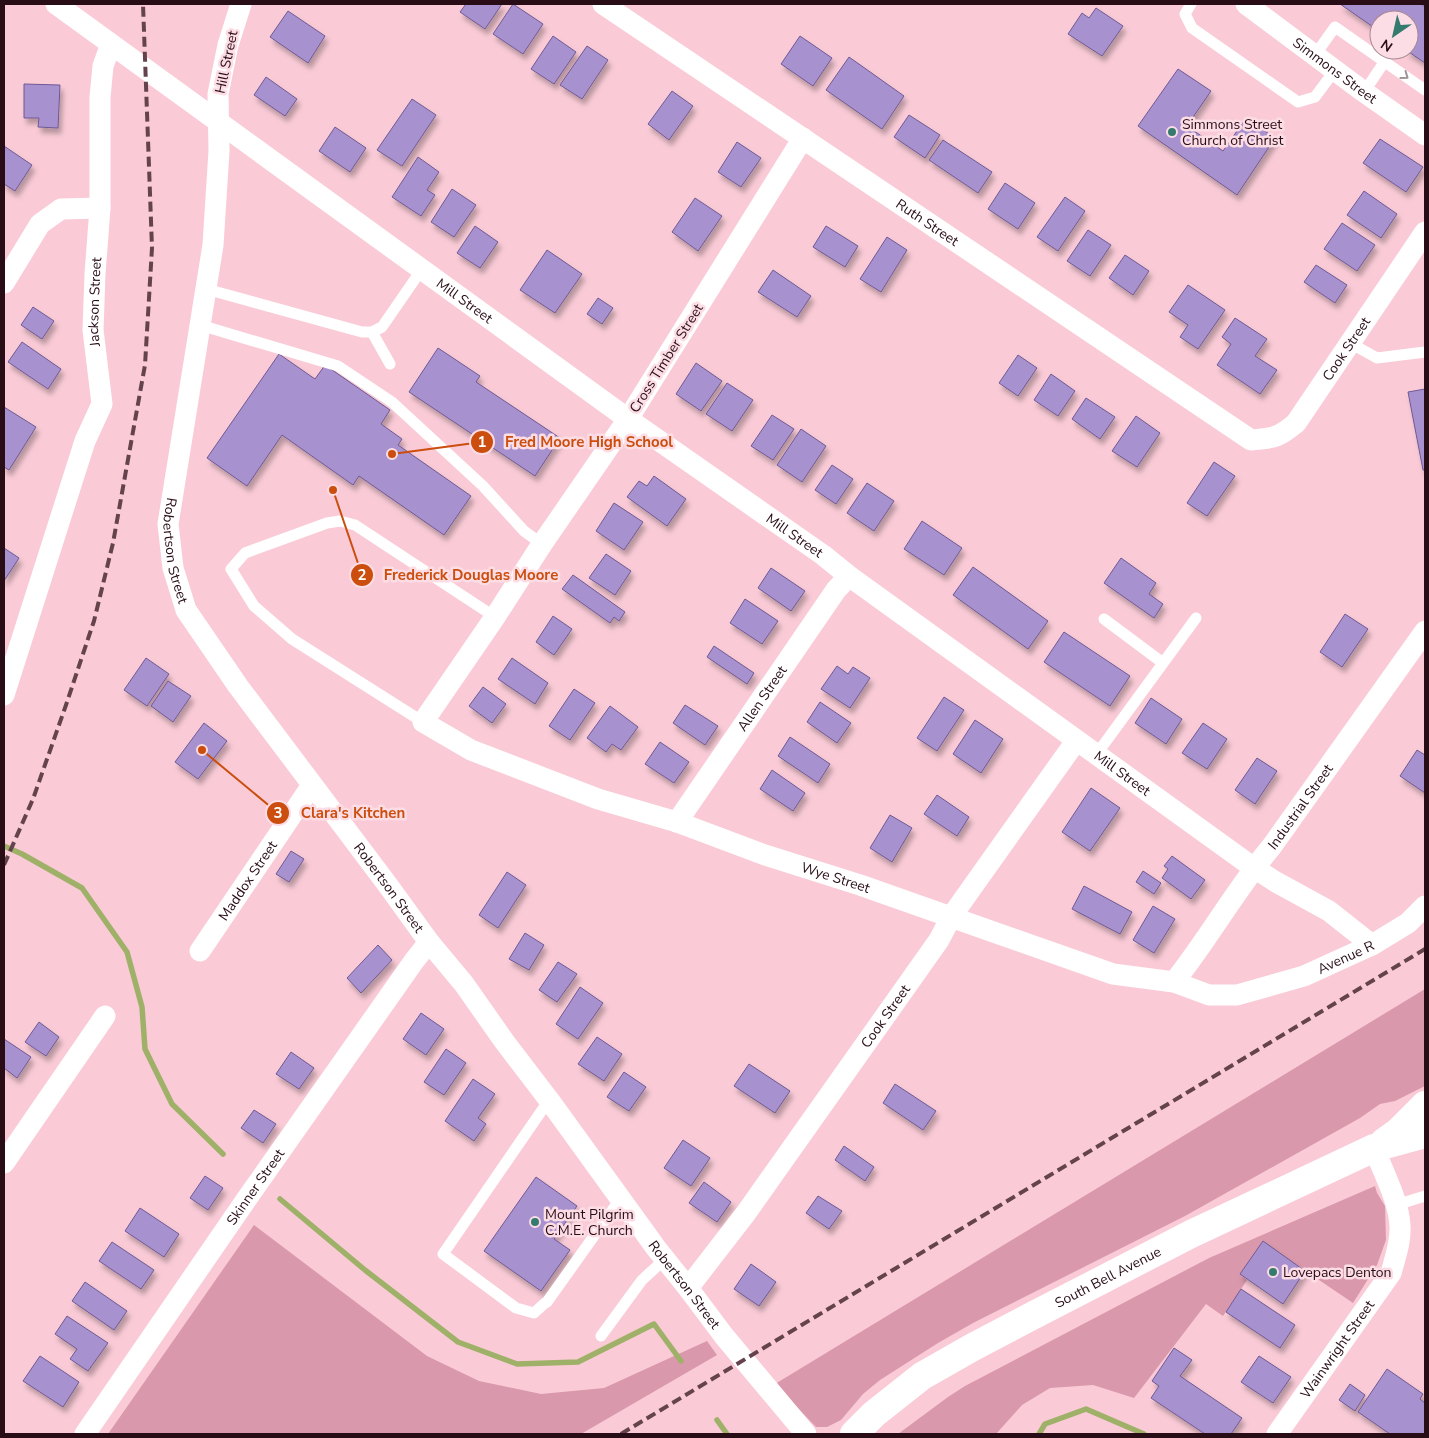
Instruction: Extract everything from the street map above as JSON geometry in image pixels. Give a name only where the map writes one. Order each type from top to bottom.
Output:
[{"type":"main road","name":"South Bell Avenue","points":[[1383,1142],[1425,1105]]},
{"type":"main road","name":"South Bell Avenue","points":[[854,1434],[874,1414],[922,1376],[973,1347],[1191,1234],[1383,1142],[1409,1124],[1425,1116]]},
{"type":"main road","name":"South Bell Avenue","points":[[1383,1142],[1425,1134]]},
{"type":"street","name":"Mill Street","points":[[56,4],[628,419],[823,555],[849,576],[1076,741],[1254,868],[1329,911],[1372,945]]},
{"type":"street","name":"Hill Street","points":[[219,122],[218,94],[228,45],[241,4]]},
{"type":"street","name":"Ruth Street","points":[[604,4],[1251,440]]},
{"type":"street","name":"Simmons Street","points":[[1246,4],[1364,92],[1423,130]]},
{"type":"street","name":"Jackson Street","points":[[4,695],[85,441],[102,404],[93,330],[100,208],[100,97],[103,66],[111,44]]},
{"type":"street","name":"Robertson Street","points":[[219,122],[213,245],[168,524],[173,568],[186,610],[238,686],[429,942],[464,984],[665,1259],[724,1336],[806,1434]]},
{"type":"street","name":"Cross Timber Street","points":[[423,722],[628,419],[803,138]]},
{"type":"street","points":[[4,283],[40,224],[61,209],[100,208]]},
{"type":"street","name":"Cook Street","points":[[1251,440],[1268,439],[1281,435],[1296,423],[1425,232]]},
{"type":"street","name":"Allen Street","points":[[677,822],[836,590],[849,576]]},
{"type":"street","name":"Industrial Street","points":[[1174,982],[1425,630]]},
{"type":"street","name":"Wye Street","points":[[423,722],[471,750],[598,799],[677,822],[764,854],[860,885],[1113,974],[1174,982],[1209,995],[1237,995],[1257,989]]},
{"type":"street","name":"Cook Street","points":[[688,1288],[752,1205],[939,940],[951,917],[1076,741]]},
{"type":"street","name":"Maddox Street","points":[[200,951],[312,785]]},
{"type":"street","name":"Avenue R","points":[[1257,989],[1304,976],[1372,945],[1408,923],[1425,906]]},
{"type":"street","name":"Skinner Street","points":[[85,1434],[254,1189],[429,942]]},
{"type":"street","points":[[4,1163],[105,1016]]},
{"type":"street","name":"Wainwright Street","points":[[1277,1434],[1390,1273],[1397,1251],[1400,1227],[1383,1142]]},
{"type":"lane","points":[[1191,4],[1185,14],[1192,28],[1298,102],[1315,96],[1335,70]]},
{"type":"lane","points":[[1315,55],[1336,27],[1425,90]]},
{"type":"lane","points":[[1364,92],[1385,61]]},
{"type":"lane","points":[[206,289],[362,332],[372,332],[382,327],[422,268]]},
{"type":"lane","points":[[200,325],[338,366],[392,402],[483,486],[524,531],[542,544]]},
{"type":"lane","points":[[372,332],[390,364]]},
{"type":"lane","points":[[1350,343],[1377,358],[1425,352]]},
{"type":"lane","points":[[423,722],[292,639],[254,606],[231,569],[245,553],[327,523],[340,521],[354,525],[495,617]]},
{"type":"lane","points":[[1096,755],[1196,618]]},
{"type":"lane","points":[[1104,619],[1163,663]]},
{"type":"lane","points":[[549,1100],[442,1254],[516,1308],[534,1313],[547,1302],[621,1198]]},
{"type":"lane","points":[[1396,1205],[1425,1196]]},
{"type":"lane","points":[[601,1336],[642,1280],[665,1259]]},
{"type":"shaded area","points":[[1425,989],[1425,1086],[1395,1101],[1380,1104],[1360,1118],[1185,1216],[973,1323],[880,1380],[863,1394],[841,1420],[827,1427],[816,1427],[775,1384]]},
{"type":"shaded area","points":[[1375,1186],[1385,1206],[1386,1240],[1377,1265],[1353,1303],[1263,1242],[1240,1274],[1247,1280],[1223,1316],[1206,1304],[1134,1398],[1093,1385],[1050,1388],[1022,1405],[996,1434],[898,1434],[965,1386],[1209,1258]]},
{"type":"shaded area","points":[[254,1225],[427,1356],[479,1381],[541,1394],[604,1388],[707,1341],[717,1355],[581,1434],[108,1434]]},
{"type":"building","points":[[466,4],[502,4],[485,29],[460,12]]},
{"type":"building","points":[[513,4],[543,24],[523,54],[493,34]]},
{"type":"building","points":[[1340,4],[1421,4],[1425,7],[1425,63],[1419,59],[1419,10],[1369,10],[1369,24]]},
{"type":"building","points":[[1096,8],[1123,26],[1102,56],[1068,34],[1082,13],[1089,18]]},
{"type":"building","points":[[288,11],[325,36],[308,63],[270,37]]},
{"type":"building","points":[[553,36],[576,52],[554,84],[531,69]]},
{"type":"building","points":[[800,36],[832,58],[813,86],[781,64]]},
{"type":"building","points":[[587,46],[608,60],[582,99],[560,85]]},
{"type":"building","points":[[849,57],[904,96],[882,129],[826,90]]},
{"type":"building","name":"Simmons Street Church of Christ","points":[[1178,69],[1211,91],[1187,126],[1223,151],[1246,118],[1275,138],[1237,195],[1138,126]]},
{"type":"building","points":[[266,77],[297,99],[285,116],[254,95]]},
{"type":"building","points":[[24,84],[60,85],[58,128],[38,127],[39,118],[24,118]]},
{"type":"building","points":[[672,91],[693,106],[669,140],[648,124]]},
{"type":"building","points":[[412,99],[436,115],[402,166],[377,150]]},
{"type":"building","points":[[909,115],[940,135],[925,158],[894,137]]},
{"type":"building","points":[[335,127],[366,148],[350,172],[319,151]]},
{"type":"building","points":[[1380,139],[1423,167],[1406,192],[1363,163]]},
{"type":"building","points":[[943,140],[992,172],[978,193],[929,160]]},
{"type":"building","points":[[737,142],[761,158],[741,187],[718,172]]},
{"type":"building","points":[[4,146],[32,165],[15,191],[4,184]]},
{"type":"building","points":[[418,157],[439,172],[427,190],[435,195],[421,216],[392,197]]},
{"type":"building","points":[[1005,183],[1035,203],[1018,229],[988,209]]},
{"type":"building","points":[[452,189],[476,205],[454,237],[431,222]]},
{"type":"building","points":[[1364,191],[1397,214],[1381,238],[1347,215]]},
{"type":"building","points":[[1065,197],[1085,211],[1058,251],[1037,237]]},
{"type":"building","points":[[695,198],[722,216],[698,251],[672,232]]},
{"type":"building","points":[[1342,223],[1375,245],[1357,271],[1324,249]]},
{"type":"building","points":[[475,226],[498,242],[480,268],[457,253]]},
{"type":"building","points":[[826,226],[858,246],[845,267],[813,247]]},
{"type":"building","points":[[1088,230],[1111,245],[1090,276],[1067,261]]},
{"type":"building","points":[[887,237],[907,250],[881,292],[860,279]]},
{"type":"building","points":[[547,250],[582,274],[555,313],[520,290]]},
{"type":"building","points":[[1125,255],[1149,271],[1133,295],[1109,278]]},
{"type":"building","points":[[1316,265],[1347,285],[1335,303],[1304,282]]},
{"type":"building","points":[[773,270],[811,296],[797,317],[758,292]]},
{"type":"building","points":[[1188,285],[1225,310],[1198,349],[1180,337],[1188,325],[1169,312]]},
{"type":"building","points":[[598,298],[613,308],[602,324],[587,314]]},
{"type":"building","points":[[33,307],[54,321],[42,339],[21,325]]},
{"type":"building","points":[[1235,318],[1267,339],[1255,356],[1277,370],[1260,394],[1217,365],[1231,344],[1222,337]]},
{"type":"building","points":[[22,342],[61,369],[48,389],[8,362]]},
{"type":"building","points":[[438,348],[480,376],[476,382],[560,438],[535,476],[409,392]]},
{"type":"building","points":[[279,354],[315,379],[325,365],[390,410],[381,424],[402,439],[398,445],[471,496],[444,535],[359,476],[353,485],[282,435],[247,486],[207,458]]},
{"type":"building","points":[[1018,355],[1037,368],[1018,396],[999,383]]},
{"type":"building","points":[[696,363],[722,381],[701,411],[676,394]]},
{"type":"building","points":[[1051,374],[1075,391],[1058,416],[1034,400]]},
{"type":"building","points":[[727,383],[753,400],[732,431],[706,414]]},
{"type":"building","points":[[1425,389],[1425,470],[1423,470],[1408,392]]},
{"type":"building","points":[[1086,398],[1115,417],[1100,439],[1072,419]]},
{"type":"building","points":[[4,407],[36,427],[9,470],[4,467]]},
{"type":"building","points":[[772,415],[794,429],[773,460],[751,446]]},
{"type":"building","points":[[1136,416],[1160,433],[1137,467],[1112,451]]},
{"type":"building","points":[[801,429],[826,446],[802,482],[777,465]]},
{"type":"building","points":[[1214,462],[1235,476],[1207,516],[1187,503]]},
{"type":"building","points":[[832,465],[853,479],[836,504],[815,490]]},
{"type":"building","points":[[654,476],[686,499],[667,526],[627,497],[639,481],[647,486]]},
{"type":"building","points":[[867,483],[894,501],[874,531],[847,513]]},
{"type":"building","points":[[614,503],[643,522],[624,550],[596,531]]},
{"type":"building","points":[[922,521],[962,548],[944,575],[904,549]]},
{"type":"building","points":[[4,548],[19,558],[4,581]]},
{"type":"building","points":[[606,554],[631,571],[615,595],[589,578]]},
{"type":"building","points":[[1121,558],[1156,583],[1149,594],[1163,604],[1154,618],[1104,583]]},
{"type":"building","points":[[973,567],[1048,621],[1028,649],[953,595]]},
{"type":"building","points":[[771,568],[805,591],[791,611],[758,588]]},
{"type":"building","points":[[573,575],[625,612],[619,621],[614,617],[610,623],[562,589]]},
{"type":"building","points":[[745,599],[778,621],[762,644],[730,623]]},
{"type":"building","points":[[1345,614],[1368,629],[1342,667],[1320,652]]},
{"type":"building","points":[[553,616],[572,629],[554,655],[536,642]]},
{"type":"building","points":[[1064,632],[1130,676],[1110,706],[1044,662]]},
{"type":"building","points":[[714,646],[754,673],[747,684],[707,657]]},
{"type":"building","points":[[146,658],[169,674],[147,706],[124,690]]},
{"type":"building","points":[[512,658],[548,683],[535,704],[498,679]]},
{"type":"building","points":[[837,666],[848,674],[853,667],[870,678],[850,708],[821,689]]},
{"type":"building","points":[[168,681],[191,696],[173,722],[151,706]]},
{"type":"building","points":[[483,687],[506,704],[492,723],[469,706]]},
{"type":"building","points":[[574,689],[595,703],[570,740],[549,726]]},
{"type":"building","points":[[944,697],[964,710],[937,751],[917,738]]},
{"type":"building","points":[[1151,698],[1182,719],[1166,744],[1135,723]]},
{"type":"building","points":[[820,702],[851,723],[837,743],[807,722]]},
{"type":"building","points":[[685,705],[718,726],[705,745],[673,723]]},
{"type":"building","points":[[610,706],[638,727],[621,750],[612,744],[606,752],[587,738]]},
{"type":"building","points":[[975,720],[1003,739],[981,773],[953,754]]},
{"type":"building","points":[[204,723],[227,741],[198,779],[175,762]]},
{"type":"building","points":[[1203,723],[1227,739],[1207,769],[1182,753]]},
{"type":"building","points":[[790,737],[830,764],[818,783],[778,756]]},
{"type":"building","points":[[660,742],[689,762],[674,783],[645,764]]},
{"type":"building","points":[[1417,750],[1425,755],[1425,793],[1400,776]]},
{"type":"building","points":[[1257,758],[1277,771],[1255,804],[1235,790]]},
{"type":"building","points":[[772,770],[805,793],[793,811],[760,789]]},
{"type":"building","points":[[1091,788],[1120,808],[1090,851],[1062,832]]},
{"type":"building","points":[[937,795],[969,817],[957,836],[924,814]]},
{"type":"building","points":[[890,815],[912,828],[892,862],[870,848]]},
{"type":"building","points":[[291,851],[304,859],[289,882],[276,874]]},
{"type":"building","points":[[1172,856],[1205,880],[1191,899],[1162,878],[1168,869],[1164,866]]},
{"type":"building","points":[[1143,871],[1161,883],[1154,894],[1136,882]]},
{"type":"building","points":[[507,872],[526,885],[498,928],[479,915]]},
{"type":"building","points":[[1084,886],[1132,912],[1120,934],[1072,909]]},
{"type":"building","points":[[1153,906],[1175,919],[1154,953],[1133,940]]},
{"type":"building","points":[[525,933],[544,945],[529,970],[509,959]]},
{"type":"building","points":[[378,945],[392,960],[361,993],[347,978]]},
{"type":"building","points":[[558,962],[577,974],[557,1002],[539,990]]},
{"type":"building","points":[[580,987],[603,1003],[578,1039],[556,1024]]},
{"type":"building","points":[[421,1013],[444,1029],[426,1055],[403,1039]]},
{"type":"building","points":[[39,1022],[59,1037],[46,1056],[25,1042]]},
{"type":"building","points":[[597,1037],[622,1054],[604,1081],[578,1064]]},
{"type":"building","points":[[4,1039],[31,1057],[17,1078],[4,1068]]},
{"type":"building","points":[[446,1049],[466,1063],[444,1095],[424,1082]]},
{"type":"building","points":[[291,1052],[314,1068],[299,1089],[276,1074]]},
{"type":"building","points":[[749,1064],[790,1091],[775,1113],[734,1086]]},
{"type":"building","points":[[624,1072],[646,1087],[629,1111],[607,1097]]},
{"type":"building","points":[[473,1079],[495,1094],[478,1118],[486,1124],[474,1141],[445,1121]]},
{"type":"building","points":[[895,1084],[936,1111],[923,1130],[883,1103]]},
{"type":"building","points":[[254,1110],[276,1124],[263,1143],[241,1128]]},
{"type":"building","points":[[683,1140],[710,1158],[691,1186],[664,1168]]},
{"type":"building","points":[[844,1146],[874,1167],[865,1181],[835,1160]]},
{"type":"building","points":[[205,1176],[223,1188],[208,1210],[190,1198]]},
{"type":"building","name":"Mount Pilgrim C.M.E. Church","points":[[536,1177],[577,1206],[554,1239],[570,1250],[541,1291],[484,1251]]},
{"type":"building","points":[[704,1182],[731,1202],[717,1222],[689,1203]]},
{"type":"building","points":[[818,1196],[842,1211],[829,1229],[806,1213]]},
{"type":"building","points":[[140,1208],[179,1234],[164,1257],[125,1231]]},
{"type":"building","name":"Lovepacs Denton","points":[[1263,1241],[1305,1271],[1283,1304],[1240,1274]]},
{"type":"building","points":[[112,1242],[154,1270],[141,1289],[99,1261]]},
{"type":"building","points":[[751,1264],[776,1282],[759,1306],[734,1289]]},
{"type":"building","points":[[85,1282],[127,1311],[114,1330],[72,1301]]},
{"type":"building","points":[[1241,1289],[1295,1325],[1280,1348],[1226,1312]]},
{"type":"building","points":[[67,1316],[108,1343],[88,1371],[70,1359],[77,1349],[55,1334]]},
{"type":"building","points":[[1174,1348],[1192,1360],[1180,1376],[1242,1418],[1231,1434],[1205,1434],[1151,1398],[1159,1386],[1152,1381]]},
{"type":"building","points":[[40,1356],[79,1382],[63,1407],[23,1381]]},
{"type":"building","points":[[1259,1356],[1291,1377],[1273,1403],[1241,1382]]},
{"type":"building","points":[[1387,1369],[1423,1394],[1420,1399],[1425,1403],[1425,1434],[1390,1434],[1358,1412]]},
{"type":"building","points":[[1350,1384],[1365,1395],[1355,1411],[1339,1400]]},
{"type":"waterway","points":[[4,846],[82,888],[127,952],[142,1007],[145,1049],[172,1104],[223,1154]]},
{"type":"waterway","points":[[280,1199],[365,1270],[458,1342],[517,1364],[578,1362],[654,1324],[681,1361]]},
{"type":"waterway","points":[[1039,1434],[1045,1424],[1086,1409],[1144,1434]]},
{"type":"waterway","points":[[717,1420],[727,1434]]},
{"type":"railway","points":[[4,865],[33,799],[94,621],[113,543],[145,365],[152,248],[143,4]]},
{"type":"railway","points":[[621,1434],[1425,949]]},
{"type":"place","name":"Simmons Street Church of Christ","points":[[1172,132]]},
{"type":"place","name":"Fred Moore High School","points":[[392,454]]},
{"type":"place","name":"Frederick Douglas Moore","points":[[333,490]]},
{"type":"place","name":"Clara's Kitchen","points":[[202,750]]},
{"type":"place","name":"Mount Pilgrim C.M.E. Church","points":[[535,1222]]},
{"type":"place","name":"Lovepacs Denton","points":[[1273,1272]]}]
